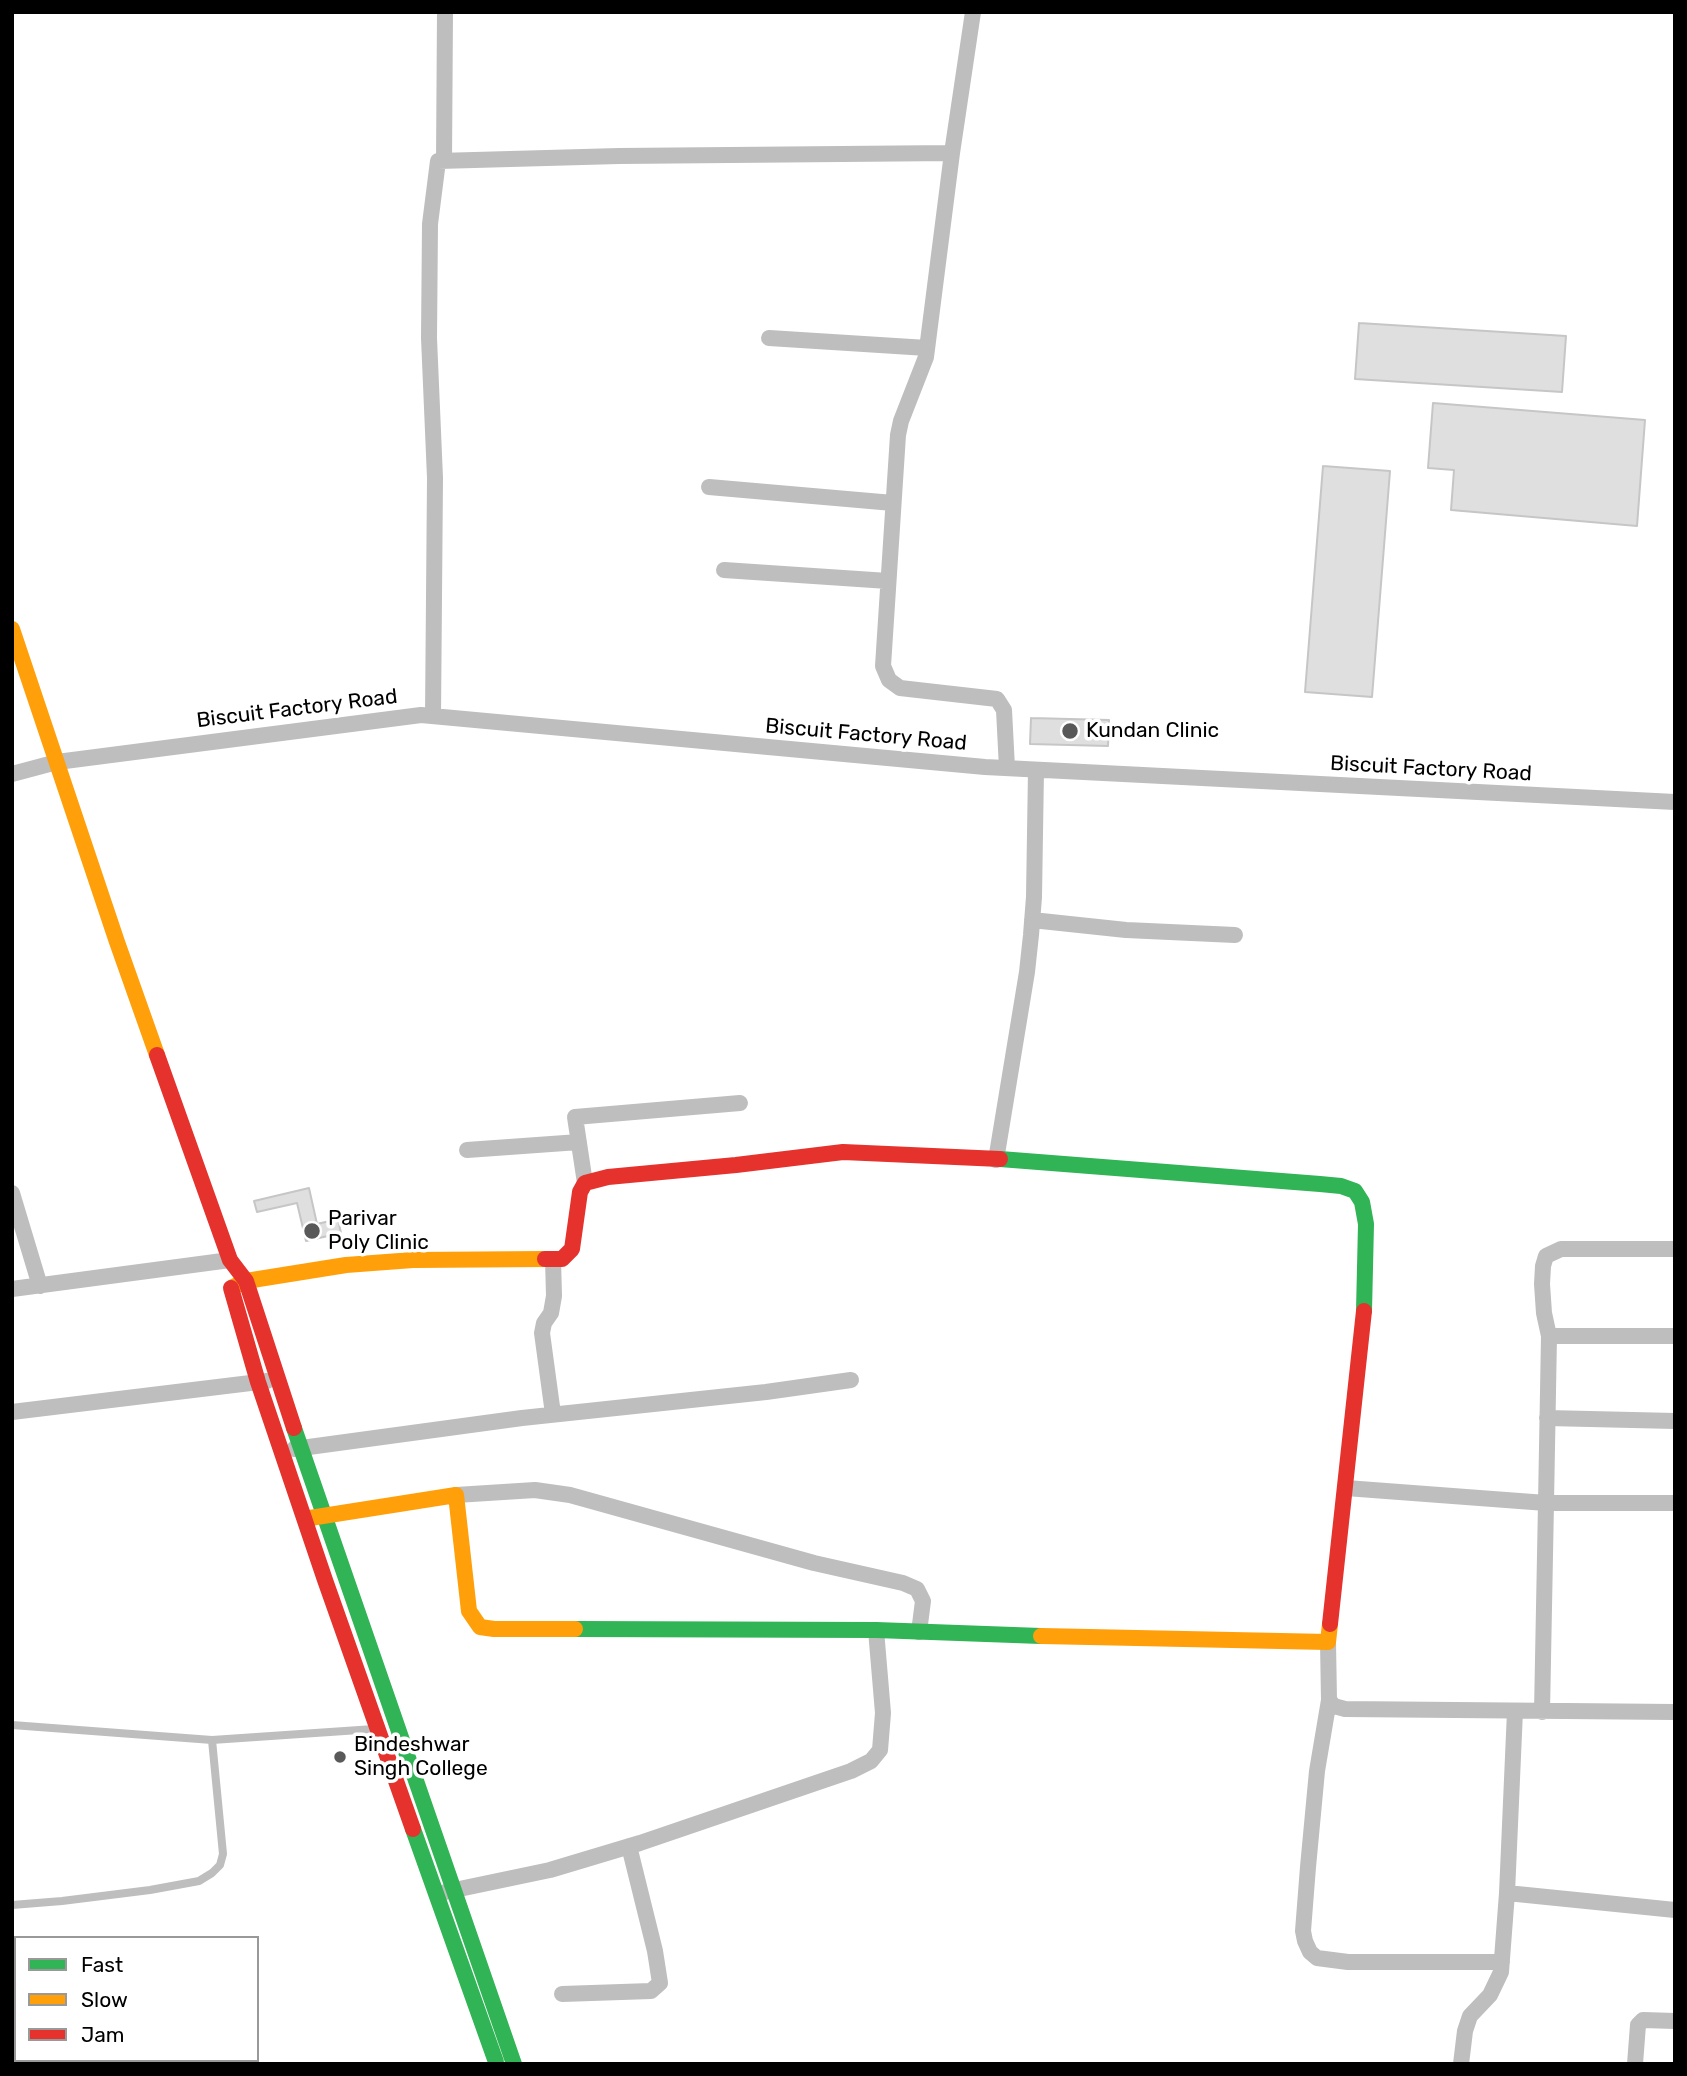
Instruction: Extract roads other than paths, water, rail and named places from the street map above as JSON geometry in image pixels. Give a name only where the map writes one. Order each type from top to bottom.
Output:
[{"type":"street","points":[[444,161],[445,12]]},
{"type":"street","points":[[973,12],[927,348],[921,372],[899,428],[883,666],[888,680],[900,688],[997,699],[1004,710],[1007,768]]},
{"type":"street","points":[[433,716],[435,478],[429,338],[430,223],[438,161],[619,156],[952,153]]},
{"type":"street","points":[[769,338],[927,348]]},
{"type":"street","points":[[709,487],[893,503]]},
{"type":"street","points":[[724,570],[888,581]]},
{"type":"street","points":[[12,629],[117,942],[238,1285],[302,1448],[514,2064]]},
{"type":"street","name":"Biscuit Factory Road","points":[[12,774],[57,762],[421,715],[1007,768],[1675,802]]},
{"type":"street","points":[[996,1160],[1027,972],[1032,920],[1036,770]]},
{"type":"street","points":[[1032,920],[1126,930],[1235,935]]},
{"type":"street","points":[[238,1285],[346,1265],[413,1261],[562,1259],[572,1249],[578,1200],[585,1184],[576,1117],[740,1103]]},
{"type":"street","points":[[467,1150],[579,1142]]},
{"type":"street","points":[[585,1184],[608,1177],[843,1152],[996,1160],[1320,1184],[1341,1186],[1355,1191],[1362,1202],[1366,1224],[1364,1318],[1328,1642],[1329,1700],[1317,1771],[1303,1931],[1310,1952],[1317,1958],[1348,1962],[1502,1962]]},
{"type":"street","points":[[12,1192],[40,1286]]},
{"type":"street","points":[[1542,1712],[1549,1336],[1544,1313],[1543,1266],[1546,1256],[1561,1249],[1675,1250]]},
{"type":"street","points":[[553,1259],[554,1296],[551,1313],[544,1323],[542,1333],[553,1414]]},
{"type":"street","points":[[12,1289],[230,1260]]},
{"type":"street","points":[[238,1285],[258,1382],[377,1729],[497,2064]]},
{"type":"street","points":[[1549,1336],[1675,1336]]},
{"type":"street","points":[[12,1412],[277,1380]]},
{"type":"street","points":[[281,1451],[553,1414],[766,1392],[851,1380]]},
{"type":"street","points":[[1548,1418],[1675,1422]]},
{"type":"street","points":[[1346,1488],[1546,1503],[1675,1503]]},
{"type":"street","points":[[305,1519],[456,1495],[551,1491],[814,1563],[903,1583],[917,1589],[923,1601],[919,1632]]},
{"type":"street","points":[[456,1495],[469,1611],[480,1627],[876,1630],[1328,1642]]},
{"type":"street","points":[[435,1894],[550,1870],[629,1846],[850,1771],[871,1761],[880,1750],[883,1713],[876,1630]]},
{"type":"street","points":[[346,1639],[365,1633]]},
{"type":"street","points":[[1329,1700],[1334,1706],[1345,1709],[1675,1712]]},
{"type":"street","points":[[1461,2064],[1465,2031],[1471,2016],[1490,1995],[1501,1972],[1514,1711]]},
{"type":"street","points":[[562,1994],[651,1991],[660,1983],[655,1951],[629,1846]]},
{"type":"street","points":[[1507,1893],[1675,1910]]},
{"type":"street","points":[[1635,2064],[1638,2025],[1643,2020],[1675,2021]]},
{"type":"lane","points":[[12,1725],[212,1740],[398,1727]]},
{"type":"lane","points":[[12,1905],[150,1890],[199,1881],[212,1873],[220,1865],[223,1854],[212,1740]]},
{"type":"place","name":"Kundan Clinic","points":[[1070,731]]},
{"type":"place","name":"Parivar Poly Clinic","points":[[312,1231]]},
{"type":"place","name":"Bindeshwar Singh College","points":[[340,1757]]}]
